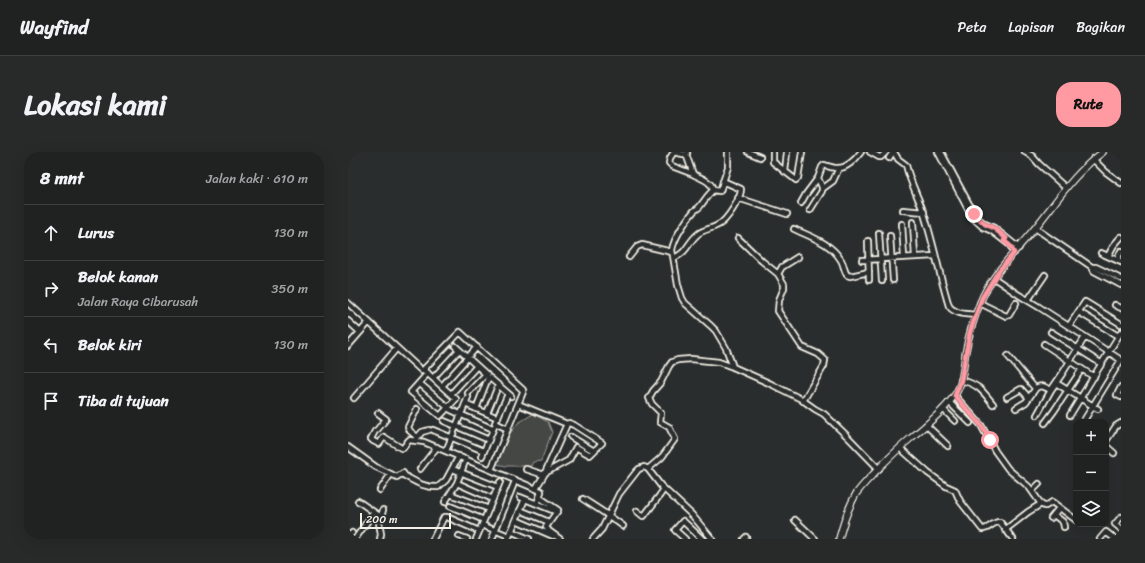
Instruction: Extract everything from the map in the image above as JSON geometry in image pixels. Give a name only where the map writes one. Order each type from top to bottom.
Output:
[{"type":"main road","points":[[839,539],[845,518],[856,495],[871,476],[955,396],[961,380],[968,340],[976,315],[985,292],[994,278],[1076,175],[1103,152]]},
{"type":"street","points":[[693,174],[687,153],[684,154],[674,152],[671,155],[669,162],[672,166],[693,174],[710,183],[713,186],[713,190]]},
{"type":"street","points":[[728,152],[728,167],[720,191],[713,190],[707,195],[683,226],[673,244],[672,252],[682,298],[716,332],[726,348],[733,367]]},
{"type":"street","points":[[748,152],[760,157]]},
{"type":"street","points":[[773,152],[772,161],[795,180],[797,180],[802,152]]},
{"type":"street","points":[[785,172],[787,152]]},
{"type":"street","points":[[801,202],[818,178],[822,167],[839,168],[852,162],[861,152]]},
{"type":"street","points":[[870,152],[879,157],[886,152]]},
{"type":"street","points":[[890,158],[894,152],[896,156],[906,165],[908,175],[924,212],[950,308],[955,311],[976,315]]},
{"type":"street","points":[[938,152],[972,217],[983,227],[1019,248]]},
{"type":"street","points":[[941,152],[974,214],[985,224],[994,228],[1005,239],[1014,253]]},
{"type":"street","points":[[1025,152],[1032,156],[1066,188]]},
{"type":"street","points":[[1093,159],[1106,172],[1121,183]]},
{"type":"street","points":[[810,210],[820,195],[822,189],[833,181],[839,168]]},
{"type":"street","points":[[818,178],[822,189]]},
{"type":"street","points":[[674,258],[684,252],[697,234],[721,224],[733,208],[741,191],[740,188],[723,181]]},
{"type":"street","points":[[738,198],[787,214]]},
{"type":"street","points":[[903,210],[924,212]]},
{"type":"street","points":[[913,222],[915,257]]},
{"type":"street","points":[[902,224],[904,257]]},
{"type":"street","points":[[1035,228],[1092,267],[1094,271],[1121,285]]},
{"type":"street","points":[[794,229],[822,242],[831,248],[841,261],[846,275],[850,276],[869,272]]},
{"type":"street","points":[[878,233],[882,280]]},
{"type":"street","points":[[890,236],[893,280]]},
{"type":"street","points":[[1108,256],[1114,245],[1121,237]]},
{"type":"street","points":[[738,238],[778,274],[784,284],[779,300],[778,311],[802,347],[818,354],[825,360],[824,366],[803,401]]},
{"type":"street","points":[[868,241],[869,280]]},
{"type":"street","points":[[629,257],[637,247],[642,245],[672,252]]},
{"type":"street","points":[[1101,253],[1119,261],[1121,251]]},
{"type":"street","points":[[862,260],[935,256]]},
{"type":"street","points":[[778,274],[782,267],[798,257]]},
{"type":"street","points":[[1092,267],[1096,266],[1121,279]]},
{"type":"street","points":[[1028,300],[1045,275]]},
{"type":"street","points":[[994,278],[1121,360],[1085,419]]},
{"type":"street","points":[[1069,326],[1079,312],[1083,303],[1086,302],[1121,324]]},
{"type":"street","points":[[348,303],[422,371],[426,372],[456,399],[440,416],[411,392],[426,372],[460,332],[523,390],[491,470]]},
{"type":"street","points":[[980,303],[1006,316],[1009,315],[1016,303]]},
{"type":"street","points":[[1115,305],[1121,308]]},
{"type":"street","points":[[1070,415],[1120,334],[1079,312]]},
{"type":"street","points":[[348,346],[369,322]]},
{"type":"street","points":[[349,324],[360,332]]},
{"type":"street","points":[[1051,332],[1102,364]]},
{"type":"street","points":[[1037,414],[1085,337]]},
{"type":"street","points":[[1044,344],[1094,377]]},
{"type":"street","points":[[446,451],[468,395],[486,374],[455,346]]},
{"type":"street","points":[[442,386],[477,347]]},
{"type":"street","points":[[354,398],[397,348]]},
{"type":"street","points":[[433,378],[459,350]]},
{"type":"street","points":[[1008,356],[1036,388]]},
{"type":"street","points":[[648,469],[662,457],[675,439],[669,427],[660,422],[661,413],[652,404],[649,398],[653,391],[658,387],[672,362],[692,359],[719,362],[733,367],[771,384],[803,401],[824,414],[879,469]]},
{"type":"street","points":[[451,394],[477,366]]},
{"type":"street","points":[[1045,423],[1082,369]]},
{"type":"street","points":[[416,439],[422,432],[431,430],[452,437],[483,453],[509,395],[490,378],[488,378],[476,409]]},
{"type":"street","points":[[961,380],[978,386],[993,404]]},
{"type":"street","points":[[419,382],[451,410],[493,429]]},
{"type":"street","points":[[1056,383],[1098,409]]},
{"type":"street","points":[[487,414],[498,386]]},
{"type":"street","points":[[1016,408],[1024,404],[1036,388],[1041,386],[1051,390]]},
{"type":"street","points":[[1121,387],[1117,395],[1121,397]]},
{"type":"street","points":[[1007,397],[1021,389],[1029,398]]},
{"type":"street","points":[[955,396],[981,425],[995,451],[1008,469],[1032,491],[1041,504],[1046,506],[1052,502],[1073,518]]},
{"type":"street","points":[[949,402],[970,423]]},
{"type":"street","points":[[465,404],[487,414],[508,429]]},
{"type":"street","points":[[518,404],[566,424],[569,423],[574,425],[601,442],[601,444],[591,455],[577,447],[569,460],[545,474],[526,469]]},
{"type":"street","points":[[416,439],[408,427],[417,409]]},
{"type":"street","points":[[943,409],[955,421]]},
{"type":"street","points":[[378,412],[386,419],[375,431],[371,439],[373,441],[379,444],[384,437],[401,448],[403,448],[409,440],[416,439],[424,442],[515,481],[536,488],[541,491],[537,503]]},
{"type":"street","points":[[444,421],[489,440]]},
{"type":"street","points":[[1109,436],[1116,426],[1121,423]]},
{"type":"street","points":[[536,488],[545,474],[566,424]]},
{"type":"street","points":[[926,425],[948,446]]},
{"type":"street","points":[[571,437],[594,452]]},
{"type":"street","points":[[566,462],[576,441]]},
{"type":"street","points":[[348,447],[376,467],[398,477],[402,473],[405,476],[431,488],[438,487],[446,480],[459,456]]},
{"type":"street","points":[[420,469],[437,447]]},
{"type":"street","points":[[900,448],[928,473],[946,486],[955,490],[960,501],[982,529],[986,530],[998,521],[1013,539]]},
{"type":"street","points":[[1109,449],[1114,453]]},
{"type":"street","points":[[445,502],[457,483],[466,459]]},
{"type":"street","points":[[593,539],[602,529],[619,494],[637,471],[643,467],[648,469],[658,483],[692,514],[712,539]]},
{"type":"street","points":[[455,470],[499,485],[476,539]]},
{"type":"street","points":[[380,490],[391,474]]},
{"type":"street","points":[[492,539],[515,481]]},
{"type":"street","points":[[457,483],[493,498]]},
{"type":"street","points":[[1032,491],[1039,484]]},
{"type":"street","points":[[637,511],[643,516],[645,515],[664,489]]},
{"type":"street","points":[[450,494],[488,510]]},
{"type":"street","points":[[520,497],[557,512]]},
{"type":"street","points":[[539,497],[557,509],[557,512]]},
{"type":"street","points":[[450,506],[508,538],[525,499]]},
{"type":"street","points":[[583,499],[608,514],[623,526]]},
{"type":"street","points":[[358,501],[381,516]]},
{"type":"street","points":[[1005,530],[1041,504]]},
{"type":"street","points":[[1059,508],[1052,517],[1064,522],[1064,527]]},
{"type":"street","points":[[380,539],[380,530],[378,525],[383,510]]},
{"type":"street","points":[[520,510],[549,522]]},
{"type":"street","points":[[355,539],[374,512]]},
{"type":"street","points":[[556,538],[546,528],[546,526],[557,512]]},
{"type":"street","points":[[433,539],[444,517],[479,531]]},
{"type":"street","points":[[1121,517],[1115,524],[1121,528]]},
{"type":"street","points":[[516,520],[556,538]]},
{"type":"street","points":[[796,520],[815,539]]},
{"type":"street","points":[[685,539],[675,530],[683,521],[702,539]]},
{"type":"street","points":[[511,531],[529,539]]},
{"type":"street","points":[[1100,539],[1106,532],[1115,539]]},
{"type":"street","points":[[348,537],[352,533]]},
{"type":"street","points":[[459,536],[467,539]]},
{"type":"shaded area","points":[[533,414],[548,422],[552,432],[541,461],[533,462],[531,466],[506,466],[497,464],[509,435],[518,423]]},
{"type":"route","points":[[974,214],[985,224],[994,228],[1006,238],[1004,241],[1010,246],[1014,253],[998,272],[982,298],[973,321],[961,380],[955,396],[981,425],[990,440]]}]
